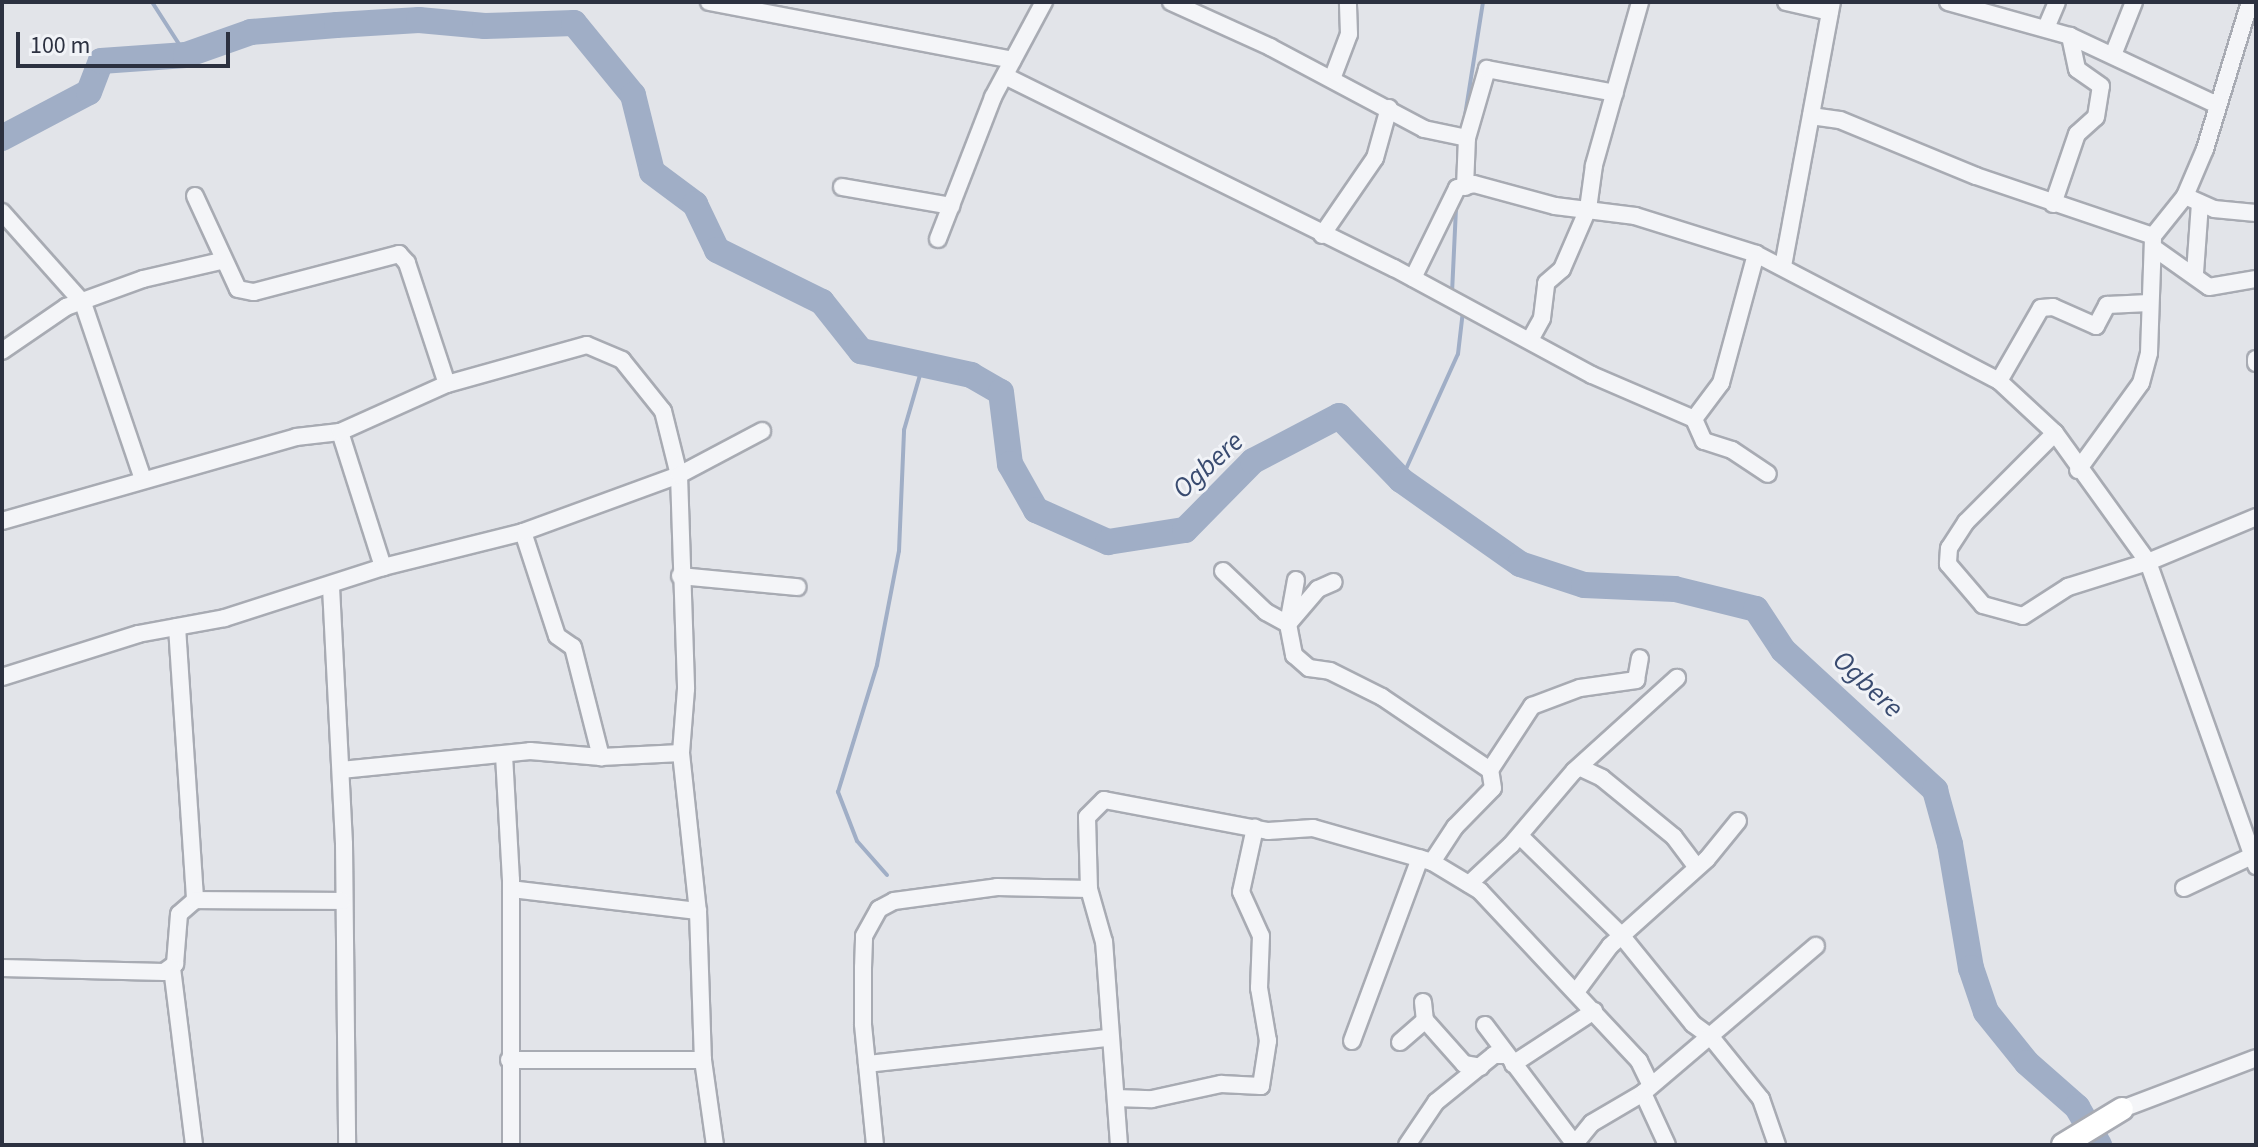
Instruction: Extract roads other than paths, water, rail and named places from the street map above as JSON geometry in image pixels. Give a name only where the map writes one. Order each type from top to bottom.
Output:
[{"type":"street","points":[[709,2],[1013,60]]},
{"type":"street","points":[[938,239],[1005,76],[1044,2]]},
{"type":"street","points":[[1171,2],[1332,79],[1424,129],[1467,138]]},
{"type":"street","points":[[1332,79],[1349,34],[1348,2]]},
{"type":"street","points":[[1530,340],[1542,318],[1546,283],[1562,269],[1588,209],[1640,2]]},
{"type":"street","points":[[1783,266],[1831,7],[1786,2]]},
{"type":"street","points":[[1948,2],[2070,36],[2217,105]]},
{"type":"street","points":[[2046,28],[2057,2]]},
{"type":"street","points":[[2113,55],[2134,2]]},
{"type":"street","points":[[2195,273],[2196,228],[2217,105],[2250,2]]},
{"type":"street","points":[[2053,204],[2077,134],[2096,117],[2101,86],[2077,69],[2070,36]]},
{"type":"street","points":[[1465,187],[1467,138],[1482,77],[1492,67],[1615,93]]},
{"type":"street","points":[[1005,76],[1413,278],[1592,375],[1694,419],[1704,441],[1732,450],[1768,474]]},
{"type":"street","points":[[1322,235],[1375,158],[1389,108]]},
{"type":"street","points":[[1811,116],[1840,120],[2153,242],[2209,287],[2256,279]]},
{"type":"street","points":[[1413,278],[1457,188],[1474,184],[1555,206],[1635,216],[1756,254],[1783,266],[1883,324],[1999,381],[2055,433],[2078,470],[2148,562],[2254,861],[2184,888]]},
{"type":"street","points":[[842,187],[951,206]]},
{"type":"street","points":[[195,196],[221,261],[238,289],[254,292],[399,254],[407,263],[447,384]]},
{"type":"street","points":[[2200,202],[2256,213]]},
{"type":"street","points":[[2078,470],[2141,383],[2149,353],[2153,242],[2200,202]]},
{"type":"street","points":[[2,212],[83,303],[143,479]]},
{"type":"street","points":[[1694,419],[1721,383],[1756,254]]},
{"type":"street","points":[[2,351],[66,307],[143,279],[221,261]]},
{"type":"street","points":[[1999,381],[2041,308],[2053,307],[2096,326],[2107,305],[2149,303]]},
{"type":"street","points":[[2,521],[296,437],[340,432],[447,384],[587,345],[622,360],[663,411],[679,475],[686,689],[681,753],[698,911],[703,1060],[715,1145]]},
{"type":"street","points":[[2,677],[138,634],[177,627],[331,587],[383,567],[523,532],[679,475],[762,431]]},
{"type":"street","points":[[340,432],[383,567]]},
{"type":"street","points":[[2055,433],[1966,522],[1949,548],[1948,564],[1983,605],[2023,616],[2068,587],[2148,562],[2256,517]]},
{"type":"street","points":[[523,532],[557,636],[573,647],[601,757]]},
{"type":"street","points":[[1223,571],[1266,612],[1288,624]]},
{"type":"street","points":[[680,576],[797,587]]},
{"type":"street","points":[[1296,580],[1288,624],[1294,655],[1309,668],[1330,671],[1382,697],[1490,770]]},
{"type":"street","points":[[1288,624],[1318,589],[1334,582]]},
{"type":"street","points":[[331,587],[341,770],[347,1145]]},
{"type":"street","points":[[177,627],[195,900]]},
{"type":"street","points":[[1352,1041],[1426,860],[1493,788],[1490,770],[1532,706],[1580,688],[1636,680],[1640,658]]},
{"type":"street","points":[[1469,884],[1520,836],[1581,768],[1677,678]]},
{"type":"street","points":[[341,770],[530,751],[601,757],[681,753]]},
{"type":"street","points":[[504,755],[511,889],[511,1145]]},
{"type":"street","points":[[1581,768],[1602,778],[1674,837],[1697,867]]},
{"type":"street","points":[[1119,1145],[1108,1038],[1104,942],[1089,889],[1087,817],[1104,800],[1255,828],[1289,832],[1313,828],[1426,860],[1469,884],[1639,1061],[1667,1145]]},
{"type":"street","points":[[1576,992],[1621,935],[1697,867],[1738,821]]},
{"type":"street","points":[[1116,1098],[1152,1099],[1221,1084],[1261,1086],[1268,1041],[1259,988],[1261,936],[1241,892],[1255,828]]},
{"type":"street","points":[[1520,836],[1621,935],[1693,1024],[1711,1037],[1761,1099],[1777,1145]]},
{"type":"street","points":[[875,1145],[867,1064],[864,936],[879,909],[894,901],[997,887],[1089,889]]},
{"type":"street","points":[[511,889],[698,911]]},
{"type":"street","points":[[194,1145],[172,968],[179,914],[195,900],[342,901]]},
{"type":"street","points":[[1485,1025],[1508,1060],[1574,1144],[1592,1123],[1647,1088],[1816,946]]},
{"type":"street","points":[[2,968],[152,972],[172,968]]},
{"type":"street","points":[[1423,1002],[1425,1020],[1464,1064],[1481,1067]]},
{"type":"street","points":[[1407,1145],[1436,1102],[1494,1055],[1508,1060],[1594,1011]]},
{"type":"street","points":[[1400,1042],[1425,1020]]},
{"type":"street","points":[[867,1064],[1108,1038]]},
{"type":"street","points":[[2063,1145],[2122,1109],[2256,1058]]},
{"type":"street","points":[[509,1060],[703,1060]]},
{"type":"waterway","points":[[152,2],[186,55]]},
{"type":"waterway","points":[[1464,122],[1483,2]]},
{"type":"waterway","name":"Ogbere","points":[[2,138],[89,92],[101,61],[186,55],[251,32],[337,25],[419,20],[485,26],[574,23],[633,95],[652,172],[695,204],[717,250],[822,302],[861,351],[971,375],[1001,392],[1010,464],[1036,510],[1108,542],[1185,530],[1253,461],[1339,416],[1401,480],[1520,564],[1584,585],[1675,589],[1756,609],[1783,650],[1935,790],[1950,844],[1971,968],[1986,1012],[2027,1063],[2077,1107],[2099,1145]]},
{"type":"waterway","points":[[1452,293],[1456,207]]},
{"type":"waterway","points":[[1401,480],[1458,354],[1463,311]]},
{"type":"waterway","points":[[887,875],[857,841],[838,792],[877,665],[899,551],[904,430],[924,361]]}]
